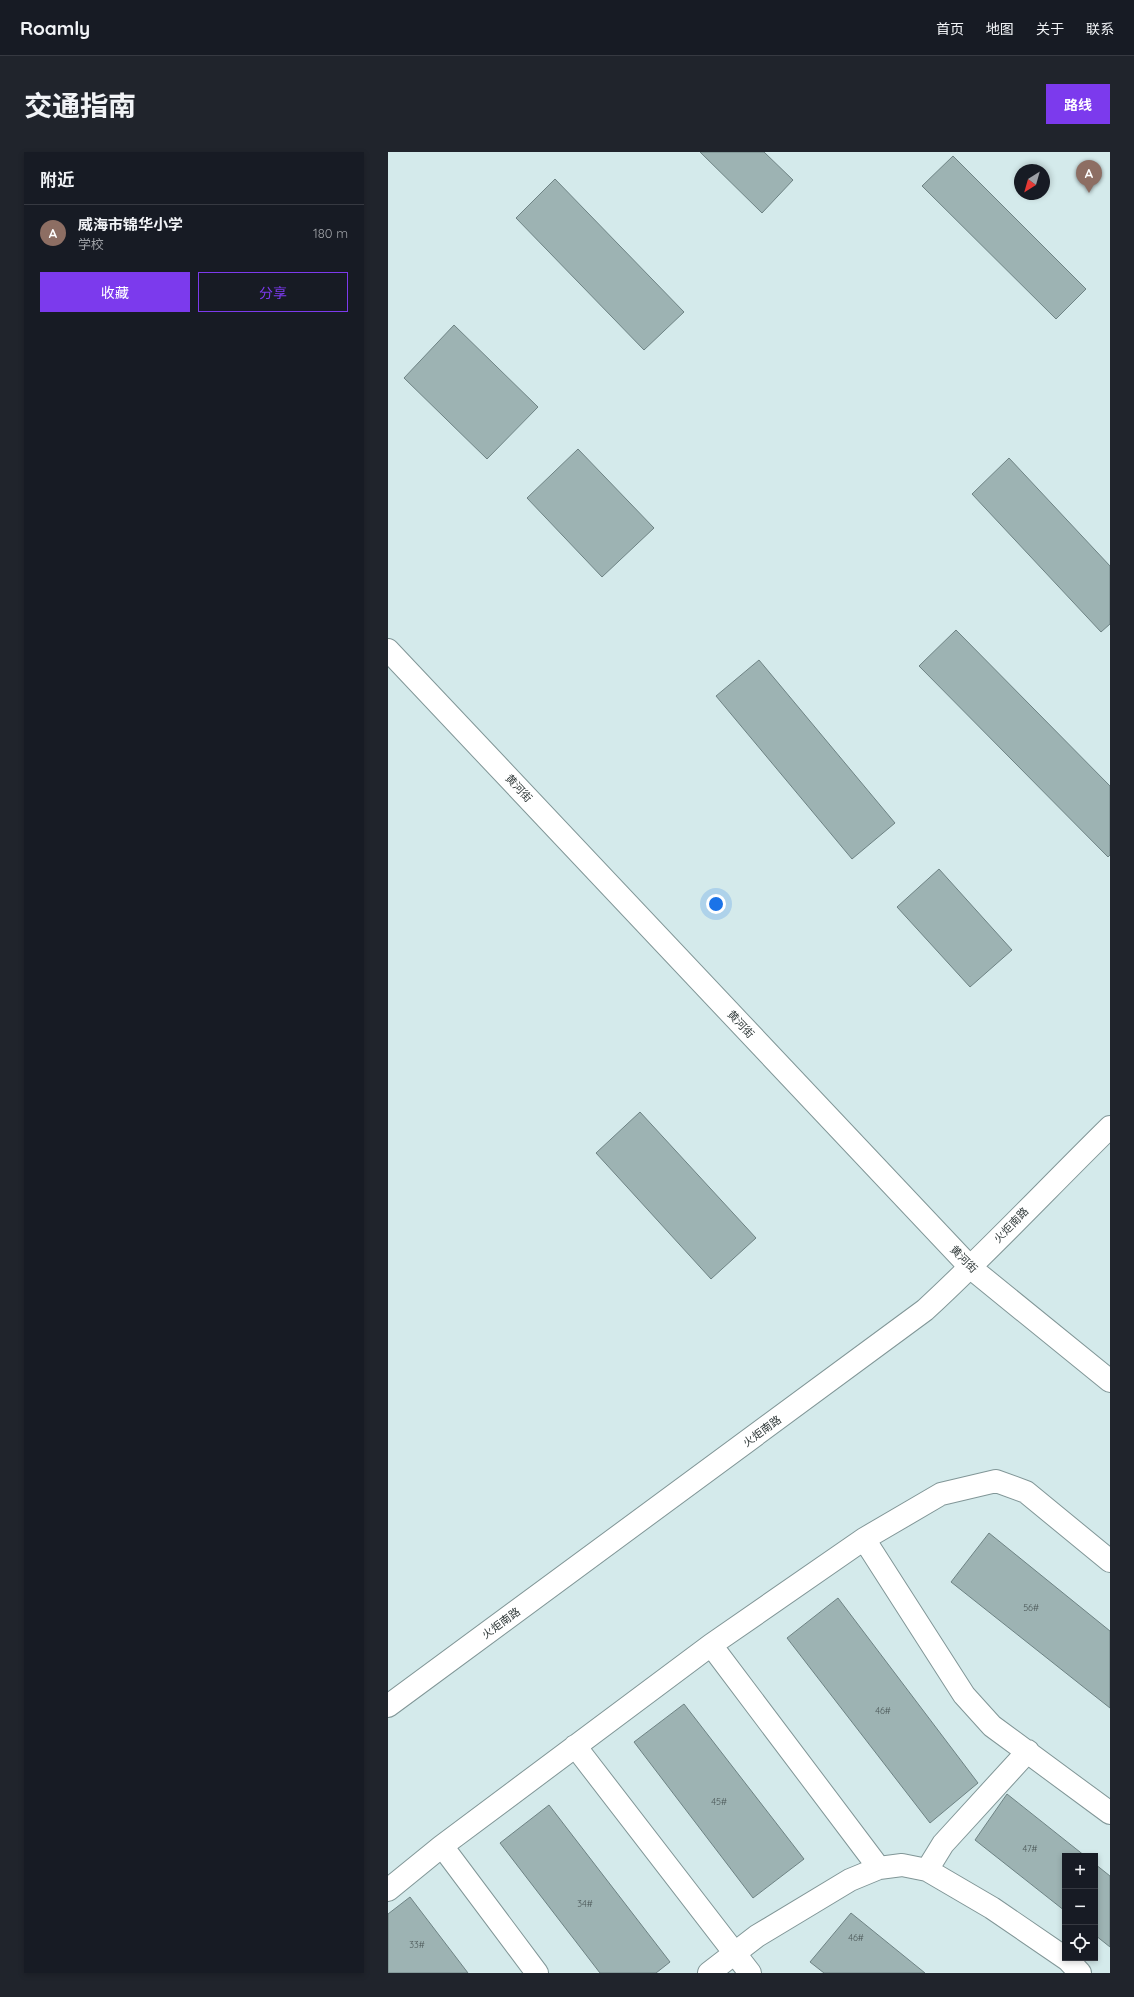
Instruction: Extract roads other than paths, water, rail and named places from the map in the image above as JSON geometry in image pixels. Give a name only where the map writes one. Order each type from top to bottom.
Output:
[{"type":"street","name":"黄河街","points":[[388,650],[971,1268],[1110,1381]]},
{"type":"street","name":"火炬南路","points":[[388,1706],[926,1310],[971,1268],[1012,1224],[1110,1127]]},
{"type":"street","points":[[388,1890],[442,1846],[711,1645],[864,1539],[940,1494],[996,1481],[1026,1492],[1110,1561]]},
{"type":"street","points":[[864,1539],[964,1695],[992,1726],[1028,1751],[1110,1813]]},
{"type":"street","points":[[711,1645],[879,1868]]},
{"type":"street","points":[[575,1746],[750,1973]]},
{"type":"street","points":[[927,1870],[943,1844],[1028,1751]]},
{"type":"street","points":[[442,1846],[537,1973]]},
{"type":"street","points":[[709,1973],[757,1936],[850,1880],[879,1868],[902,1865],[927,1870],[992,1908],[1068,1960],[1080,1973]]},
{"type":"place","name":"威海市锦华小学","points":[[1089,193]]}]
